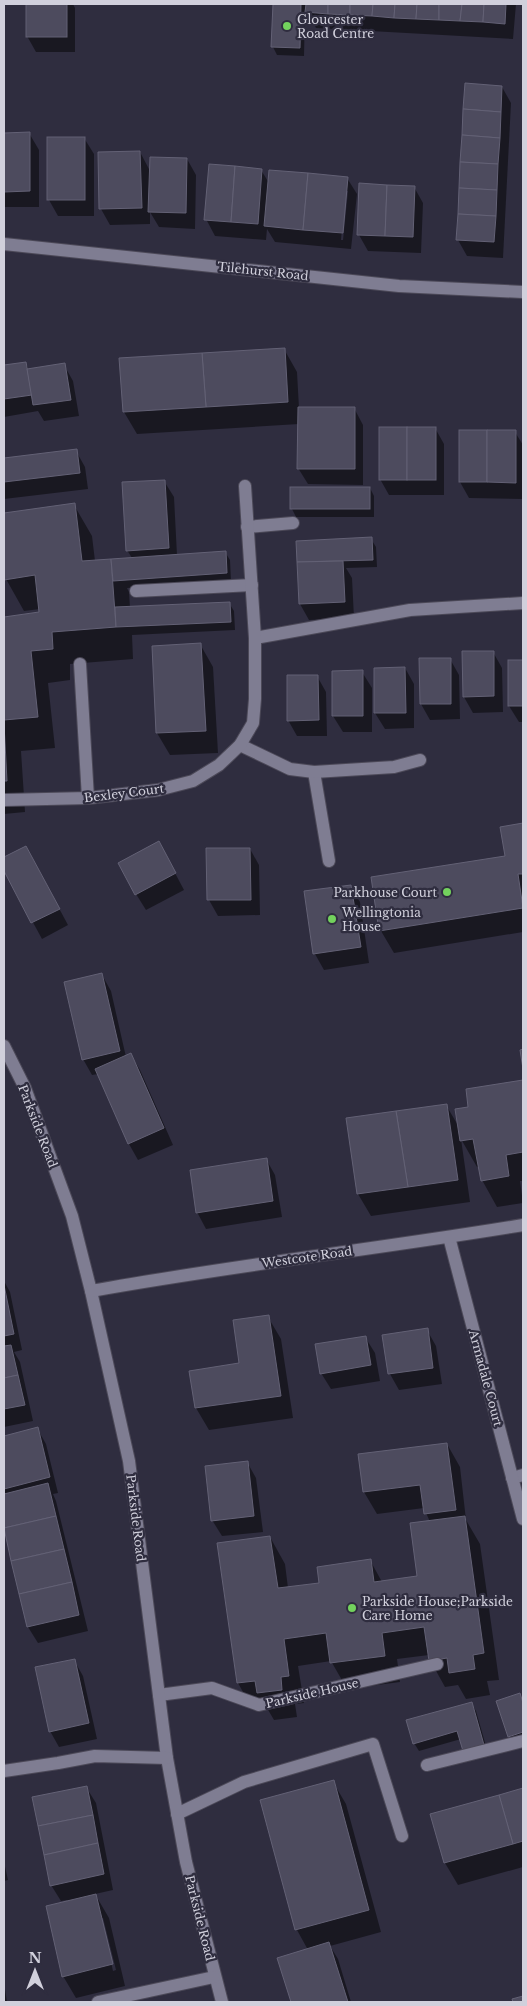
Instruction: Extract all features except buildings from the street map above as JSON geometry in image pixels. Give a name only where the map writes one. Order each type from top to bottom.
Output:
[{"type":"street","name":"Tilehurst Road","points":[[4,244],[399,286],[523,292]]},
{"type":"street","name":"Bexley Court","points":[[4,800],[88,798],[158,790],[193,781],[219,765],[240,745],[253,723],[255,699],[255,638],[245,486]]},
{"type":"street","points":[[247,527],[293,523]]},
{"type":"street","points":[[136,591],[252,585]]},
{"type":"street","points":[[255,638],[410,610],[523,603]]},
{"type":"street","points":[[80,664],[88,798]]},
{"type":"street","points":[[240,745],[290,769],[314,772],[394,766],[420,760]]},
{"type":"street","points":[[314,772],[329,861]]},
{"type":"street","name":"Parkside Road","points":[[4,1046],[25,1088],[72,1216],[91,1291],[129,1462],[167,1758],[177,1814],[186,1862],[214,1977],[222,2002]]},
{"type":"street","name":"Westcote Road","points":[[91,1291],[159,1279],[449,1237],[523,1224]]},
{"type":"street","name":"Armadale Court","points":[[449,1237],[518,1476],[523,1519]]},
{"type":"street","name":"Parkside House","points":[[159,1695],[212,1688],[259,1705],[437,1664]]},
{"type":"street","points":[[427,1765],[523,1741]]},
{"type":"street","points":[[177,1814],[244,1782],[373,1744],[402,1836]]},
{"type":"street","points":[[4,1771],[58,1764],[96,1756],[167,1758]]},
{"type":"street","points":[[98,2002],[214,1977]]},
{"type":"place","name":"Gloucester Road Centre","points":[[287,26]]},
{"type":"place","name":"Parkhouse Court","points":[[447,892]]},
{"type":"place","name":"Wellingtonia House","points":[[332,919]]},
{"type":"place","name":"Parkside House;Parkside Care Home","points":[[352,1608]]}]
